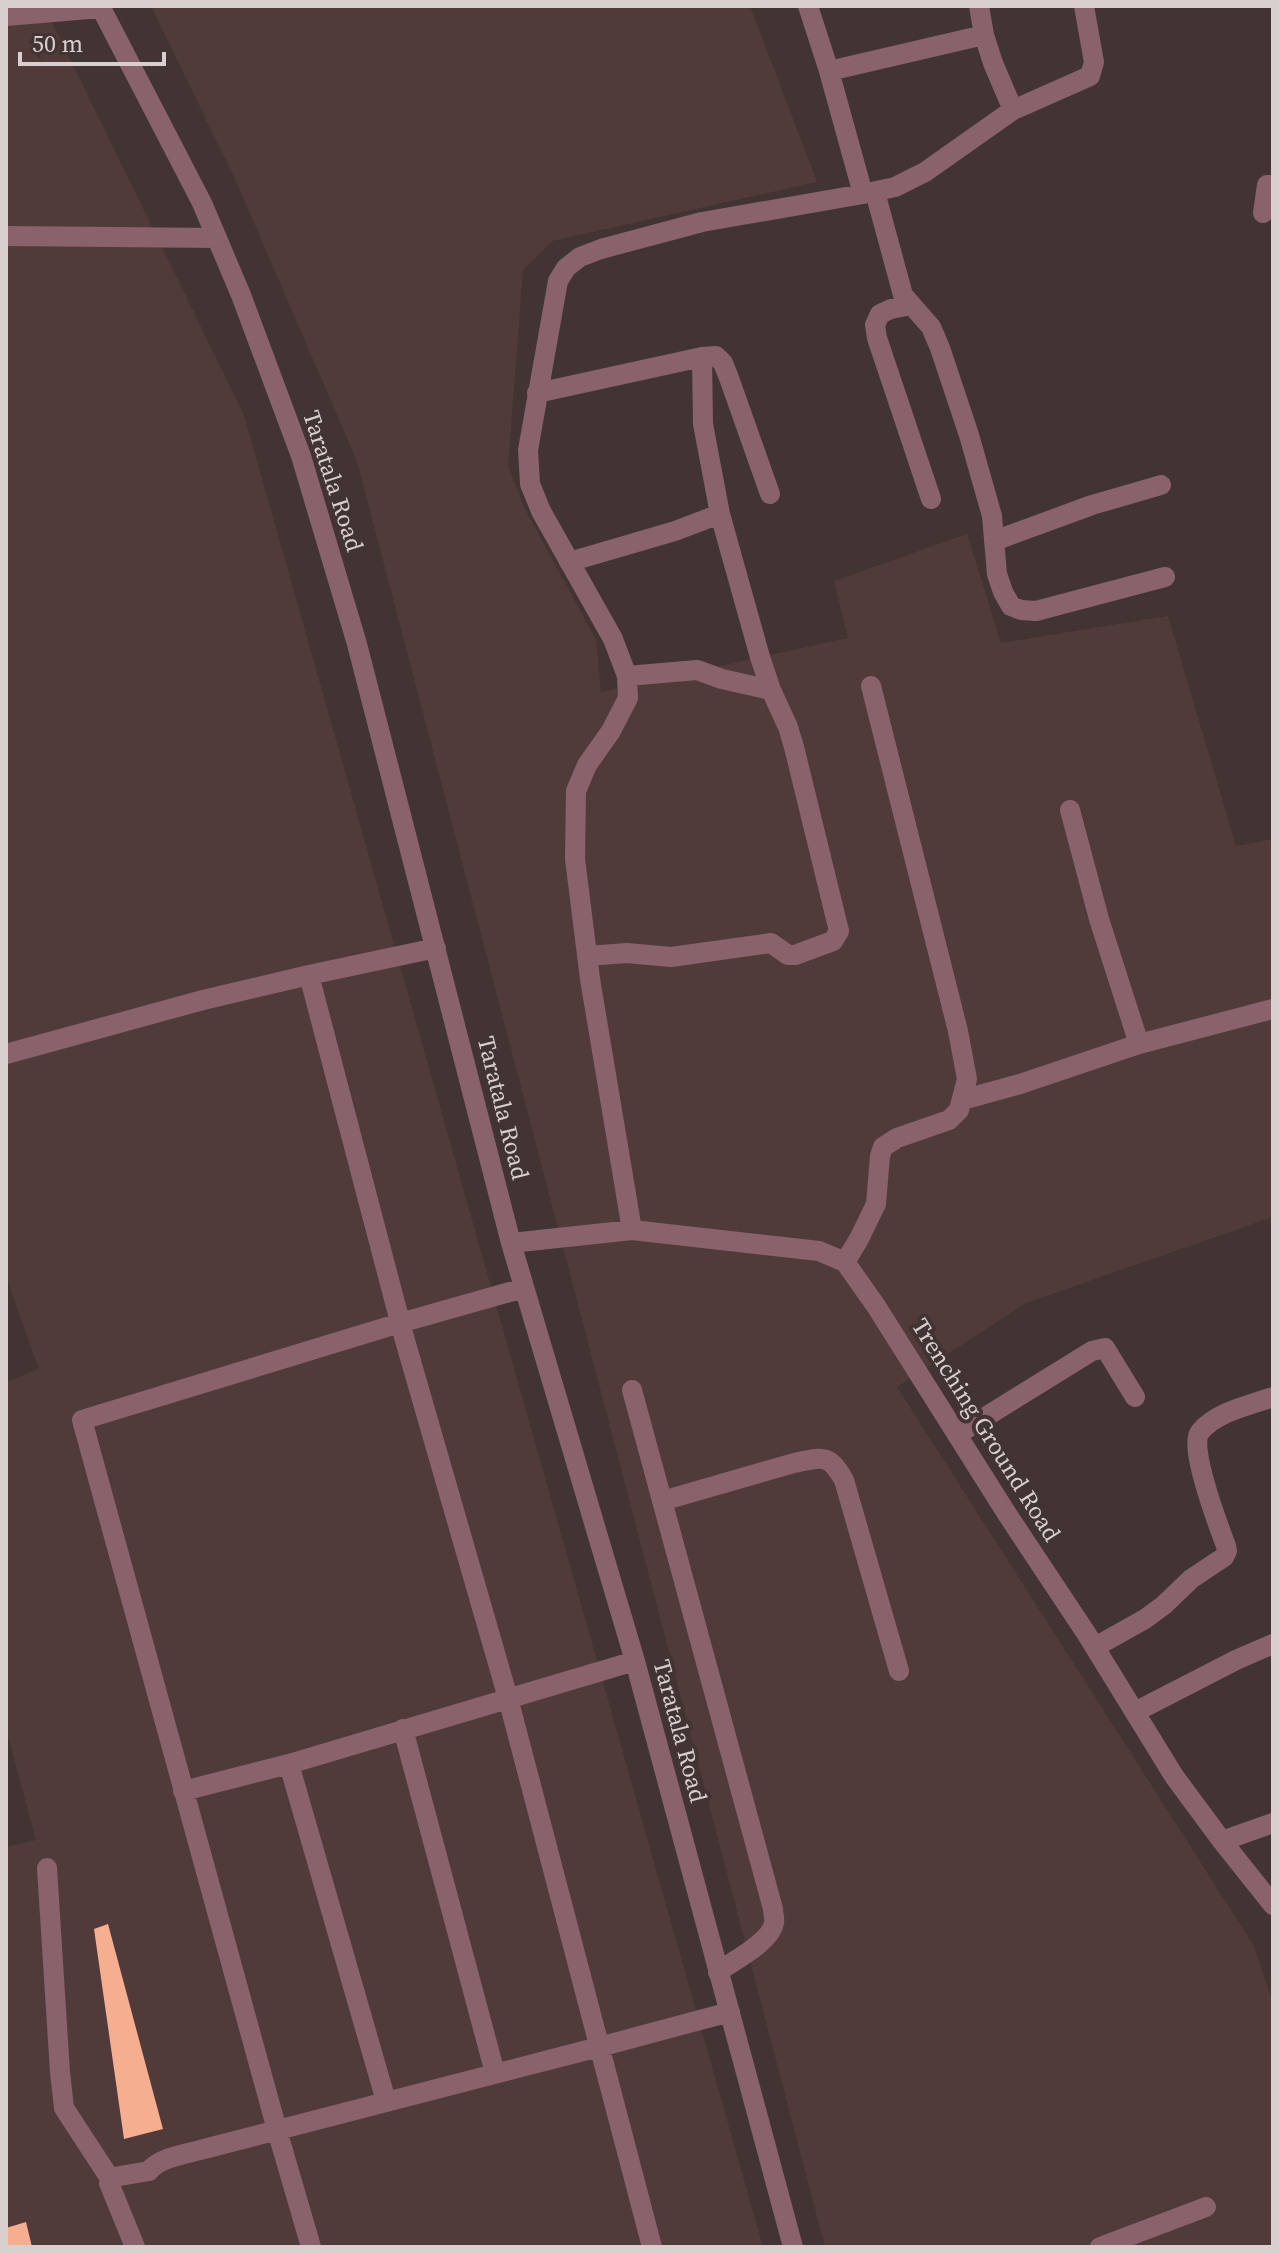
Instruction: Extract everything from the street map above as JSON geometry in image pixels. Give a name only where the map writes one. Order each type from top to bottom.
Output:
[{"type":"street","points":[[808,6],[903,295],[931,327],[940,348],[992,516],[997,574],[1011,606],[1036,611],[1052,608],[1165,577]]},
{"type":"street","points":[[979,6],[984,35],[1013,110]]},
{"type":"street","points":[[632,1230],[587,956],[575,859],[576,791],[587,765],[611,731],[628,698],[627,676],[613,639],[541,511],[530,484],[528,450],[558,281],[566,268],[580,257],[601,249],[702,222],[895,187],[925,172],[1013,110],[1090,76],[1094,62],[1084,6]]},
{"type":"street","points":[[6,16],[101,7]]},
{"type":"street","name":"Taratala Road","points":[[101,7],[202,203],[241,295],[301,456],[357,644],[511,1243],[635,1661],[793,2247]]},
{"type":"street","points":[[829,71],[984,35]]},
{"type":"street","points":[[1263,213],[1267,185],[1273,185]]},
{"type":"street","points":[[6,236],[217,238]]},
{"type":"street","points":[[911,305],[880,314],[875,325],[931,499]]},
{"type":"street","points":[[537,393],[716,356],[723,363],[770,494]]},
{"type":"street","points":[[587,956],[627,953],[671,957],[771,943],[788,955],[795,955],[837,937],[838,925],[794,747],[760,657],[720,514],[703,424],[702,357]]},
{"type":"street","points":[[994,541],[1092,505],[1161,485]]},
{"type":"street","points":[[569,562],[675,531],[720,514]]},
{"type":"street","points":[[627,676],[697,670],[771,690]]},
{"type":"street","points":[[511,1243],[632,1230],[819,1251],[845,1262],[876,1204],[883,1147],[897,1138],[949,1120],[959,1110],[967,1079],[958,1031],[871,686]]},
{"type":"street","points":[[1070,810],[1099,919],[1139,1044]]},
{"type":"street","points":[[6,1054],[203,1000],[436,948]]},
{"type":"street","points":[[309,975],[400,1323],[508,1698],[652,2247]]},
{"type":"street","points":[[962,1100],[1139,1044],[1273,1009]]},
{"type":"street","name":"Trenching Ground Road","points":[[845,1262],[1095,1647],[1174,1776],[1273,1905]]},
{"type":"street","points":[[311,2247],[82,1420],[524,1288]]},
{"type":"street","points":[[958,1434],[1092,1351],[1105,1348],[1135,1397]]},
{"type":"street","points":[[632,1390],[773,1909],[774,1923],[769,1934],[718,1972]]},
{"type":"street","points":[[1095,1647],[1155,1612],[1191,1579],[1224,1557],[1227,1551],[1198,1456],[1197,1438],[1200,1432],[1225,1415],[1273,1397]]},
{"type":"street","points":[[662,1501],[794,1463],[827,1459],[835,1465],[844,1480],[899,1671]]},
{"type":"street","points":[[1135,1712],[1273,1644]]},
{"type":"street","points":[[183,1791],[289,1764],[635,1661]]},
{"type":"street","points":[[403,1729],[495,2073]]},
{"type":"street","points":[[289,1764],[386,2101]]},
{"type":"street","points":[[1222,1841],[1273,1823]]},
{"type":"street","points":[[47,1868],[64,2108],[111,2180]]},
{"type":"street","points":[[135,2247],[109,2183],[114,2177],[149,2171],[160,2162],[730,2012]]},
{"type":"street","points":[[1100,2247],[1206,2207]]},
{"type":"shaded area","points":[[6,6],[44,6],[244,415],[763,2247],[6,2247],[6,1847],[36,1840],[6,1729],[6,1382],[39,1369],[6,1277]]},
{"type":"shaded area","points":[[151,6],[750,6],[817,182],[552,241],[523,270],[508,466],[525,509],[596,640],[601,692],[848,638],[834,581],[967,534],[1001,643],[1168,616],[1236,846],[1273,839],[1273,1217],[1026,1303],[897,1387],[1254,1946],[1273,2003],[1273,2247],[825,2247],[357,461],[236,181]]},
{"type":"building","points":[[108,1924],[163,2129],[124,2139],[94,1929]]},
{"type":"building","points":[[26,2222],[32,2247],[6,2247],[6,2228]]}]
